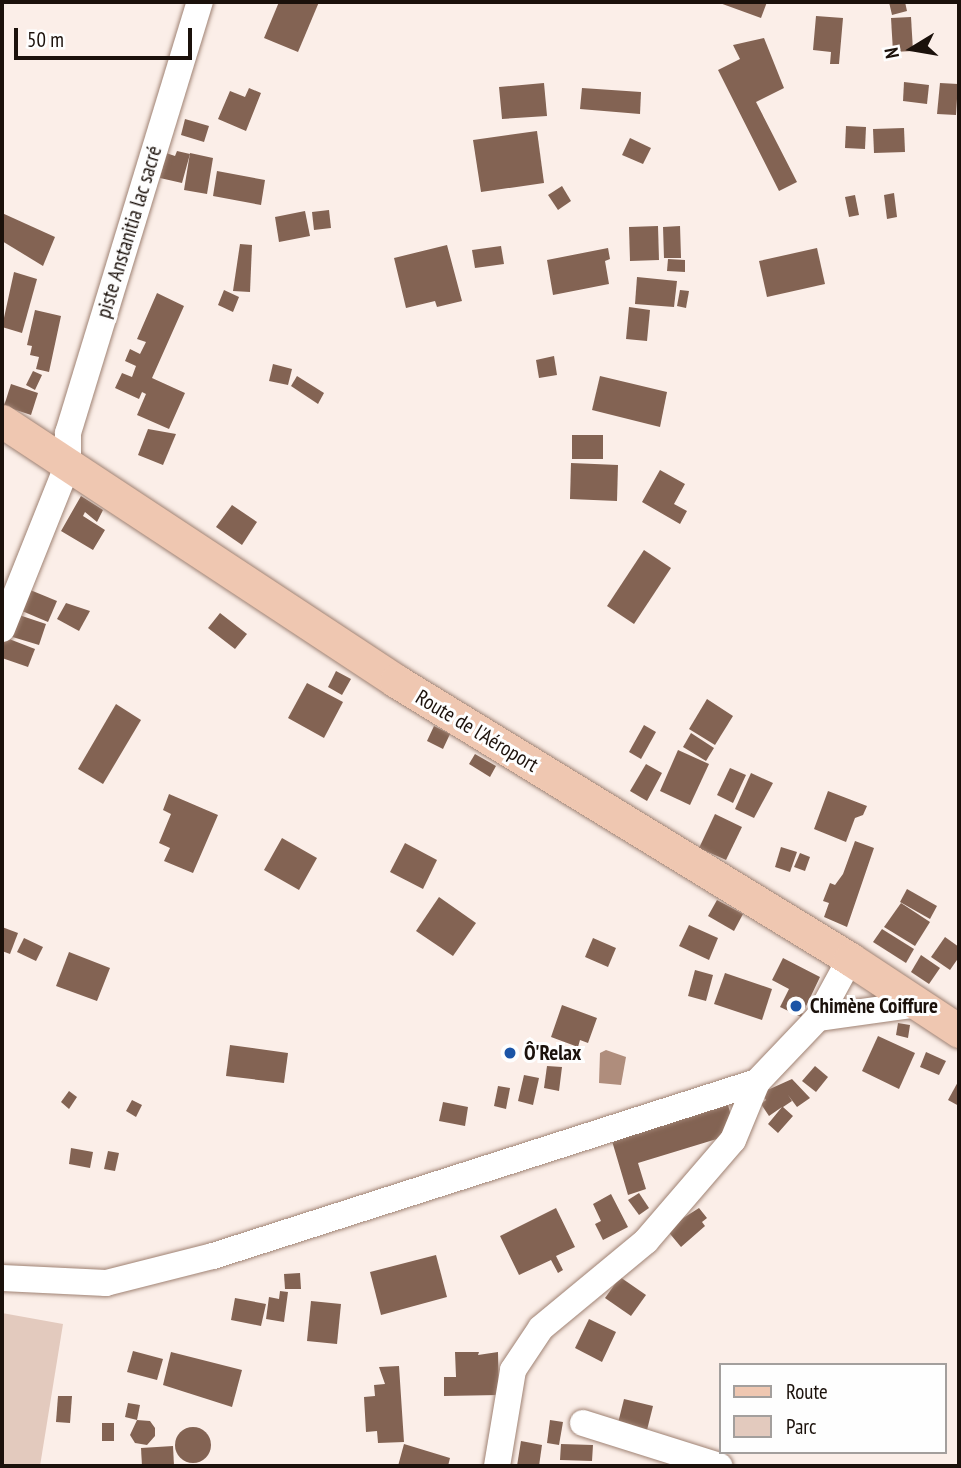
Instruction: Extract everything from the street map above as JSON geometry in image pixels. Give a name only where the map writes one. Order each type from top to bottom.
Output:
[{"type":"main road","name":"Route de l'Aéroport","points":[[2,421],[396,681],[850,959],[959,1031]]},
{"type":"street","name":"piste Anstanitia lac sacré","points":[[2,629],[68,464],[68,433],[200,2]]},
{"type":"street","points":[[497,1466],[513,1370],[541,1328],[646,1241],[733,1140],[757,1082],[818,1018],[850,959]]},
{"type":"street","points":[[818,1018],[919,1004]]},
{"type":"street","points":[[2,1278],[106,1283],[213,1256],[757,1082]]},
{"type":"street","points":[[583,1423],[719,1466]]},
{"type":"green space","points":[[2,1313],[63,1324],[40,1466],[2,1466]]},
{"type":"shaded area","points":[[606,1050],[626,1057],[621,1085],[599,1083],[600,1053]]},
{"type":"building","points":[[279,2],[319,2],[298,52],[264,38]]},
{"type":"building","points":[[717,2],[767,2],[761,18]]},
{"type":"building","points":[[889,2],[905,2],[907,11],[892,15]]},
{"type":"building","points":[[816,16],[843,18],[839,64],[830,64],[831,52],[813,50]]},
{"type":"building","points":[[911,17],[913,51],[893,52],[891,18]]},
{"type":"building","points":[[764,38],[784,88],[756,102],[797,182],[779,191],[718,70],[740,59],[733,45]]},
{"type":"building","points":[[904,82],[929,85],[927,104],[903,101]]},
{"type":"building","points":[[544,83],[547,116],[502,119],[499,87]]},
{"type":"building","points":[[940,83],[958,84],[956,115],[937,114]]},
{"type":"building","points":[[249,88],[261,93],[246,131],[218,119],[230,91],[245,97]]},
{"type":"building","points":[[582,88],[641,92],[640,114],[580,109]]},
{"type":"building","points":[[185,119],[209,126],[204,142],[181,135]]},
{"type":"building","points":[[846,126],[866,127],[865,149],[845,148]]},
{"type":"building","points":[[904,128],[905,152],[874,153],[873,129]]},
{"type":"building","points":[[537,131],[544,183],[481,192],[473,140]]},
{"type":"building","points":[[630,138],[651,148],[643,164],[622,155]]},
{"type":"building","points":[[177,151],[190,154],[182,183],[160,178],[166,153],[175,156]]},
{"type":"building","points":[[190,153],[213,158],[207,194],[184,190]]},
{"type":"building","points":[[217,171],[265,180],[261,205],[213,196]]},
{"type":"building","points":[[562,186],[571,201],[558,210],[548,195]]},
{"type":"building","points":[[894,193],[897,217],[887,219],[884,195]]},
{"type":"building","points":[[855,195],[859,215],[849,217],[845,197]]},
{"type":"building","points":[[329,210],[331,228],[314,230],[312,212]]},
{"type":"building","points":[[305,211],[310,236],[279,242],[275,217]]},
{"type":"building","points":[[2,213],[55,237],[43,266],[2,241]]},
{"type":"building","points":[[658,226],[659,260],[630,261],[629,227]]},
{"type":"building","points":[[680,226],[681,258],[664,258],[663,227]]},
{"type":"building","points":[[240,244],[252,245],[250,292],[233,291]]},
{"type":"building","points":[[447,245],[462,301],[437,307],[435,301],[406,308],[394,258]]},
{"type":"building","points":[[501,246],[504,264],[475,268],[472,250]]},
{"type":"building","points":[[608,248],[610,259],[605,261],[609,284],[553,295],[547,260]]},
{"type":"building","points":[[817,248],[825,284],[767,297],[759,261]]},
{"type":"building","points":[[668,259],[685,260],[685,272],[667,271]]},
{"type":"building","points":[[14,272],[37,279],[22,333],[2,327]]},
{"type":"building","points":[[637,277],[677,281],[674,307],[635,304]]},
{"type":"building","points":[[224,290],[239,297],[233,312],[218,305]]},
{"type":"building","points":[[680,290],[689,291],[686,308],[677,306]]},
{"type":"building","points":[[157,293],[184,306],[152,378],[185,393],[169,429],[137,415],[146,394],[142,392],[139,399],[115,388],[122,373],[132,377],[136,366],[125,361],[130,349],[140,354],[146,342],[137,339]]},
{"type":"building","points":[[629,307],[650,310],[647,341],[626,339]]},
{"type":"building","points":[[35,310],[61,316],[49,372],[36,369],[39,357],[30,355],[32,346],[27,345]]},
{"type":"building","points":[[554,356],[557,375],[539,378],[536,360]]},
{"type":"building","points":[[273,364],[292,369],[288,385],[269,381]]},
{"type":"building","points":[[33,371],[42,375],[35,390],[26,385]]},
{"type":"building","points":[[297,376],[324,393],[318,404],[291,386]]},
{"type":"building","points":[[600,376],[667,392],[660,427],[592,410]]},
{"type":"building","points":[[11,384],[38,393],[31,415],[4,406]]},
{"type":"building","points":[[148,429],[176,434],[163,465],[138,455]]},
{"type":"building","points":[[572,435],[603,435],[603,459],[572,459]]},
{"type":"building","points":[[571,463],[618,465],[617,501],[570,499]]},
{"type":"building","points":[[660,470],[685,484],[674,504],[687,511],[680,524],[642,502]]},
{"type":"building","points":[[81,496],[103,510],[97,522],[85,512],[83,516],[105,530],[93,550],[61,531]]},
{"type":"building","points":[[232,505],[257,522],[242,545],[216,527]]},
{"type":"building","points":[[644,550],[671,568],[634,624],[607,606]]},
{"type":"building","points":[[23,587],[57,601],[48,622],[15,608]]},
{"type":"building","points":[[66,603],[90,611],[79,631],[57,619]]},
{"type":"building","points":[[13,613],[46,624],[39,645],[6,635]]},
{"type":"building","points":[[220,613],[247,634],[235,649],[208,628]]},
{"type":"building","points":[[4,637],[35,649],[28,667],[2,658]]},
{"type":"building","points":[[336,671],[351,679],[342,695],[328,687]]},
{"type":"building","points":[[307,683],[343,702],[324,738],[288,718]]},
{"type":"building","points":[[707,699],[733,716],[715,745],[689,729]]},
{"type":"building","points":[[116,704],[141,720],[103,784],[78,769]]},
{"type":"building","points":[[644,725],[656,732],[641,759],[629,752]]},
{"type":"building","points":[[434,726],[450,734],[443,749],[427,741]]},
{"type":"building","points":[[691,733],[714,748],[706,761],[683,747]]},
{"type":"building","points":[[678,750],[709,764],[690,805],[660,791]]},
{"type":"building","points":[[475,754],[496,766],[490,777],[469,764]]},
{"type":"building","points":[[646,764],[662,773],[647,801],[630,791]]},
{"type":"building","points":[[730,768],[746,775],[733,803],[717,795]]},
{"type":"building","points":[[751,773],[773,783],[754,818],[735,809]]},
{"type":"building","points":[[828,791],[867,806],[863,815],[855,818],[846,842],[814,829]]},
{"type":"building","points":[[169,794],[218,815],[193,873],[164,861],[170,848],[159,843],[171,814],[163,810]]},
{"type":"building","points":[[715,814],[742,827],[726,860],[699,848]]},
{"type":"building","points":[[282,838],[317,858],[299,890],[264,870]]},
{"type":"building","points":[[855,841],[874,848],[847,927],[824,917],[829,903],[823,901],[830,883],[835,885],[843,874]]},
{"type":"building","points":[[405,843],[437,860],[423,889],[390,872]]},
{"type":"building","points":[[781,847],[797,852],[790,872],[775,867]]},
{"type":"building","points":[[800,853],[810,857],[805,871],[794,867]]},
{"type":"building","points":[[907,889],[937,906],[930,919],[900,902]]},
{"type":"building","points":[[439,897],[476,923],[453,956],[416,931]]},
{"type":"building","points":[[717,900],[743,914],[734,931],[708,916]]},
{"type":"building","points":[[901,903],[930,922],[915,946],[884,927]]},
{"type":"building","points":[[689,925],[718,938],[709,960],[679,946]]},
{"type":"building","points":[[2,927],[18,933],[10,954],[2,951]]},
{"type":"building","points":[[882,929],[914,949],[906,963],[873,942]]},
{"type":"building","points":[[945,937],[959,947],[959,957],[950,970],[931,957]]},
{"type":"building","points":[[24,938],[43,947],[36,961],[17,952]]},
{"type":"building","points":[[593,938],[616,948],[608,967],[585,957]]},
{"type":"building","points":[[69,952],[110,968],[97,1001],[56,986]]},
{"type":"building","points":[[921,955],[940,968],[929,984],[911,972]]},
{"type":"building","points":[[783,958],[820,977],[801,1017],[780,1007],[789,989],[772,980]]},
{"type":"building","points":[[695,970],[713,975],[706,1001],[688,996]]},
{"type":"building","points":[[725,973],[772,989],[762,1020],[714,1004]]},
{"type":"building","points":[[562,1005],[597,1018],[588,1043],[580,1040],[578,1047],[551,1037]]},
{"type":"building","points":[[898,1023],[910,1025],[908,1038],[896,1035]]},
{"type":"building","points":[[878,1036],[915,1053],[899,1089],[862,1071]]},
{"type":"building","points":[[230,1045],[288,1053],[284,1083],[226,1076]]},
{"type":"building","points":[[926,1052],[946,1061],[939,1075],[920,1067]]},
{"type":"building","points":[[547,1066],[562,1067],[559,1091],[544,1088]]},
{"type":"building","points":[[815,1066],[828,1077],[816,1092],[802,1081]]},
{"type":"building","points":[[524,1075],[539,1078],[533,1105],[518,1101]]},
{"type":"building","points":[[792,1079],[810,1098],[797,1107],[788,1095],[792,1101],[783,1107],[793,1116],[778,1133],[768,1124],[782,1107],[769,1116],[761,1104],[766,1100],[761,1093]]},
{"type":"building","points":[[959,1080],[959,1106],[948,1100]]},
{"type":"building","points":[[498,1086],[510,1088],[506,1109],[494,1106]]},
{"type":"building","points":[[69,1091],[77,1097],[69,1109],[61,1102]]},
{"type":"building","points":[[132,1100],[142,1105],[136,1117],[126,1111]]},
{"type":"building","points":[[443,1102],[468,1107],[465,1126],[439,1121]]},
{"type":"building","points":[[728,1105],[732,1119],[720,1138],[638,1163],[646,1189],[628,1195],[612,1141]]},
{"type":"building","points":[[71,1148],[93,1152],[90,1168],[69,1164]]},
{"type":"building","points":[[108,1151],[119,1153],[115,1171],[104,1169]]},
{"type":"building","points":[[639,1193],[649,1208],[639,1215],[628,1200]]},
{"type":"building","points":[[611,1194],[628,1227],[603,1240],[595,1224],[601,1221],[593,1204]]},
{"type":"building","points":[[556,1208],[575,1247],[556,1256],[563,1270],[558,1273],[551,1260],[519,1275],[500,1236]]},
{"type":"building","points":[[699,1208],[707,1218],[702,1222],[705,1226],[681,1247],[666,1229]]},
{"type":"building","points":[[436,1255],[447,1297],[381,1315],[370,1272]]},
{"type":"building","points":[[300,1273],[301,1289],[285,1289],[284,1274]]},
{"type":"building","points":[[620,1277],[646,1295],[631,1316],[605,1298]]},
{"type":"building","points":[[280,1291],[288,1292],[284,1322],[266,1319],[269,1297],[279,1299]]},
{"type":"building","points":[[235,1298],[266,1304],[261,1326],[231,1320]]},
{"type":"building","points":[[311,1301],[341,1304],[337,1344],[307,1341]]},
{"type":"building","points":[[589,1319],[616,1332],[602,1362],[575,1348]]},
{"type":"building","points":[[133,1351],[163,1359],[157,1380],[127,1372]]},
{"type":"building","points":[[171,1352],[242,1370],[232,1407],[163,1385]]},
{"type":"building","points":[[455,1352],[479,1352],[478,1355],[498,1352],[499,1395],[444,1396],[444,1377],[456,1377]]},
{"type":"building","points":[[399,1366],[404,1442],[378,1443],[377,1431],[366,1432],[364,1397],[375,1396],[374,1385],[385,1384],[379,1367]]},
{"type":"building","points":[[58,1396],[72,1396],[70,1423],[56,1422]]},
{"type":"building","points":[[624,1399],[653,1406],[647,1430],[618,1423]]},
{"type":"building","points":[[128,1403],[140,1405],[137,1420],[125,1417]]},
{"type":"building","points":[[137,1420],[150,1421],[155,1428],[155,1436],[147,1445],[135,1443],[130,1435]]},
{"type":"building","points":[[550,1420],[563,1422],[559,1445],[547,1443]]},
{"type":"building","points":[[102,1423],[114,1423],[114,1441],[102,1441]]},
{"type":"building","points":[[193,1427],[205,1433],[211,1445],[205,1457],[193,1463],[181,1457],[175,1445],[181,1433]]},
{"type":"building","points":[[521,1441],[542,1445],[539,1466],[517,1466]]},
{"type":"building","points":[[404,1444],[450,1458],[448,1466],[398,1466]]},
{"type":"building","points":[[561,1444],[593,1445],[592,1461],[560,1460]]},
{"type":"building","points":[[173,1446],[174,1466],[142,1466],[141,1448]]},
{"type":"place","name":"Chimène Coiffure","points":[[796,1006]]},
{"type":"place","name":"Ô'Relax","points":[[510,1053]]}]
